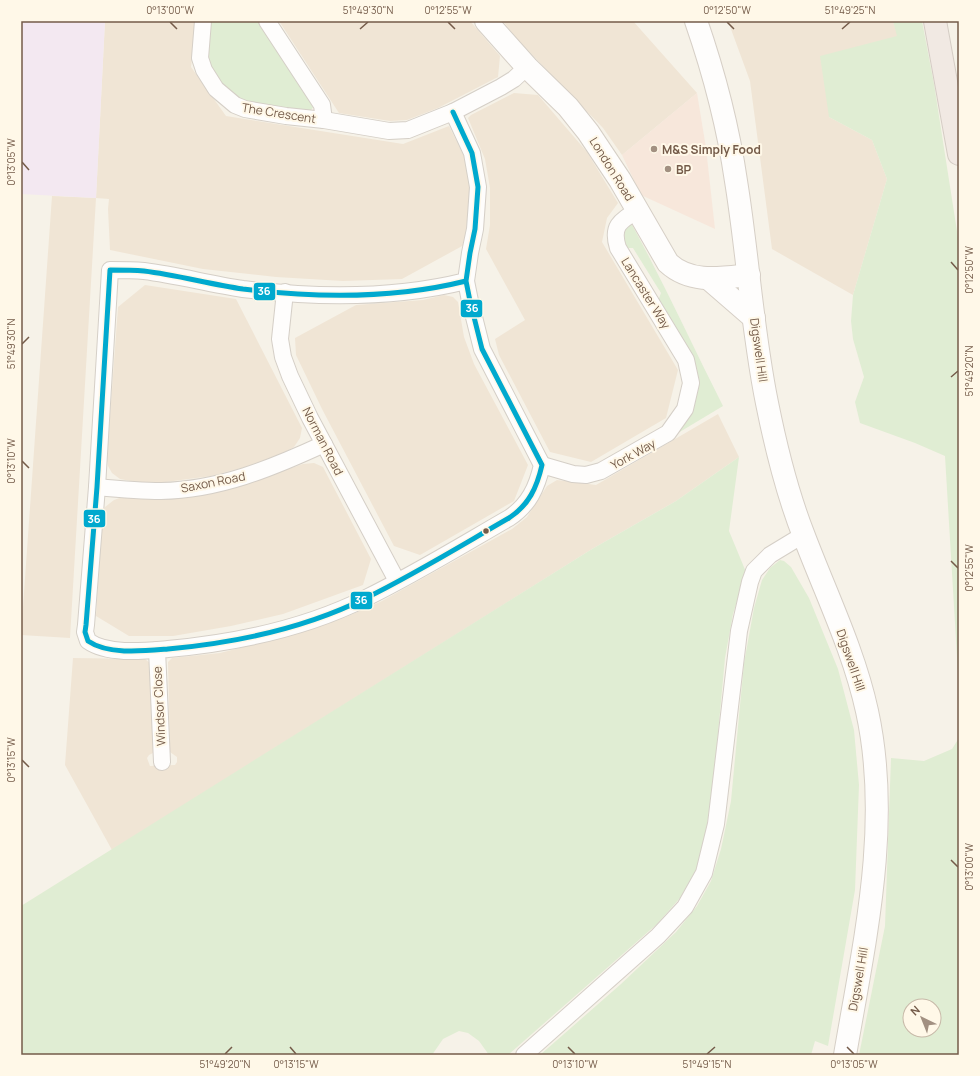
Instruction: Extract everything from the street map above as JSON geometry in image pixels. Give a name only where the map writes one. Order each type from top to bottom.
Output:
[{"type":"highway","points":[[935,21],[959,154]]},
{"type":"main road","name":"London Road","points":[[486,21],[527,67],[568,107],[588,132],[638,210],[668,263],[683,274],[709,279],[749,274]]},
{"type":"main road","name":"Digswell Hill","points":[[696,21],[714,76],[730,143],[764,390],[773,429],[789,492],[803,534],[841,628],[858,677],[870,726],[875,771],[875,850],[866,929],[845,1055]]},
{"type":"main road","points":[[709,279],[754,318]]},
{"type":"street","name":"The Crescent","points":[[203,21],[200,58],[204,70],[223,96],[235,105],[245,109],[286,116],[324,120],[397,132],[408,130],[453,112],[501,87],[514,79],[527,67]]},
{"type":"street","name":"The Crescent","points":[[267,21],[322,104],[324,120]]},
{"type":"street","points":[[453,112],[472,153],[478,187],[475,229],[466,281],[482,349],[542,465],[534,492],[518,512],[365,599],[329,614],[266,634],[207,645],[157,650],[102,649],[88,641],[86,625],[97,487],[110,270],[143,271],[201,283],[285,292],[389,293],[416,291],[466,281]]},
{"type":"street","name":"Lancaster Way","points":[[638,210],[624,219],[617,227],[616,241],[618,248],[682,351],[689,369],[691,383]]},
{"type":"street","name":"Norman Road","points":[[285,292],[280,339],[283,357],[290,376],[324,444],[397,581]]},
{"type":"street","name":"York Way","points":[[542,465],[572,474],[586,475],[610,467],[668,434],[685,409],[691,383]]},
{"type":"street","name":"Saxon Road","points":[[97,487],[161,491],[218,484],[254,474],[324,444]]},
{"type":"street","points":[[524,1055],[658,936],[685,907],[704,873],[716,824],[739,631],[750,582],[754,571],[770,555],[803,534]]},
{"type":"street","name":"Windsor Close","points":[[157,650],[162,762]]},
{"type":"shaded area","points":[[21,21],[105,21],[96,198],[21,194]]},
{"type":"shaded area","points":[[105,21],[197,21],[191,67],[226,116],[403,144],[449,126],[467,162],[472,182],[464,245],[402,279],[343,281],[276,277],[203,269],[110,250],[109,199],[96,198]]},
{"type":"shaded area","points":[[279,21],[470,21],[500,56],[498,77],[438,108],[407,120],[390,121],[339,113]]},
{"type":"shaded area","points":[[503,21],[633,21],[697,93],[622,155],[603,128],[516,38]]},
{"type":"shaded area","points":[[728,21],[893,21],[898,36],[829,117],[872,140],[887,179],[853,295],[772,249],[750,81]]},
{"type":"shaded area","points":[[514,93],[538,95],[587,152],[618,203],[607,218],[602,242],[678,370],[666,418],[591,462],[550,452],[499,355],[495,339],[525,320],[486,249],[490,225],[490,188],[485,159],[468,118],[471,115]]},
{"type":"shaded area","name":"BP","points":[[697,93],[706,148],[715,229],[641,195],[622,155]]},
{"type":"shaded area","points":[[52,196],[96,198],[70,638],[21,635]]},
{"type":"shaded area","points":[[145,285],[236,299],[302,428],[300,438],[294,447],[280,455],[253,465],[211,476],[166,482],[136,482],[120,479],[112,473],[108,466],[107,458],[118,307]]},
{"type":"shaded area","points":[[444,295],[453,297],[458,302],[464,337],[474,364],[528,465],[514,501],[420,555],[394,546],[322,409],[296,355],[295,338],[356,305],[423,300]]},
{"type":"shaded area","points":[[718,414],[739,457],[676,501],[592,549],[112,850],[65,765],[73,658],[145,659],[151,664],[155,752],[147,758],[150,766],[175,765],[177,762],[177,757],[170,752],[168,662],[172,658],[220,653],[294,634],[344,618],[382,601],[512,529],[527,517],[547,486],[557,480],[596,485]]},
{"type":"shaded area","points":[[314,463],[323,467],[371,559],[363,585],[283,614],[231,626],[173,636],[129,636],[96,616],[102,516],[105,507],[114,500],[125,496],[158,499],[188,497],[223,491],[303,464]]},
{"type":"green space","points":[[210,21],[261,21],[315,104],[310,112],[248,104],[226,90],[210,67],[207,53]]},
{"type":"green space","points":[[893,21],[922,21],[934,84],[959,244],[959,690],[945,456],[915,443],[860,423],[855,402],[864,377],[853,339],[851,321],[853,295],[887,179],[872,140],[829,117],[820,56],[897,36]]},
{"type":"green space","points":[[631,223],[723,406],[678,433],[695,397],[658,301],[661,293],[633,248],[625,248],[623,237],[624,231]]},
{"type":"green space","points":[[739,457],[729,531],[746,572],[733,614],[725,658],[714,777],[705,838],[696,870],[680,898],[657,924],[508,1055],[489,1055],[479,1041],[468,1033],[459,1031],[443,1039],[432,1055],[21,1055],[21,906],[592,549],[676,501]]},
{"type":"green space","points":[[780,560],[784,561],[791,567],[809,598],[838,669],[854,730],[859,785],[855,890],[828,1046],[815,1041],[811,1055],[540,1055],[621,984],[676,932],[697,906],[711,881],[721,849],[731,801],[744,663],[754,608],[762,580],[770,568]]},
{"type":"green space","points":[[959,738],[959,1055],[859,1055],[885,926],[891,758],[924,761],[952,749]]},
{"type":"transit line","name":"36","points":[[453,112],[472,153],[478,187],[475,229],[466,281],[482,349],[542,465],[538,481],[527,501],[509,518],[402,579],[343,609],[294,626],[218,643],[158,650],[116,650],[96,645],[88,641],[85,632],[97,487],[110,270],[156,273],[243,289],[327,295],[383,294],[439,287],[466,281]]},
{"type":"place","name":"M&S Simply Food","points":[[654,149]]},
{"type":"place","name":"BP","points":[[668,169]]}]
